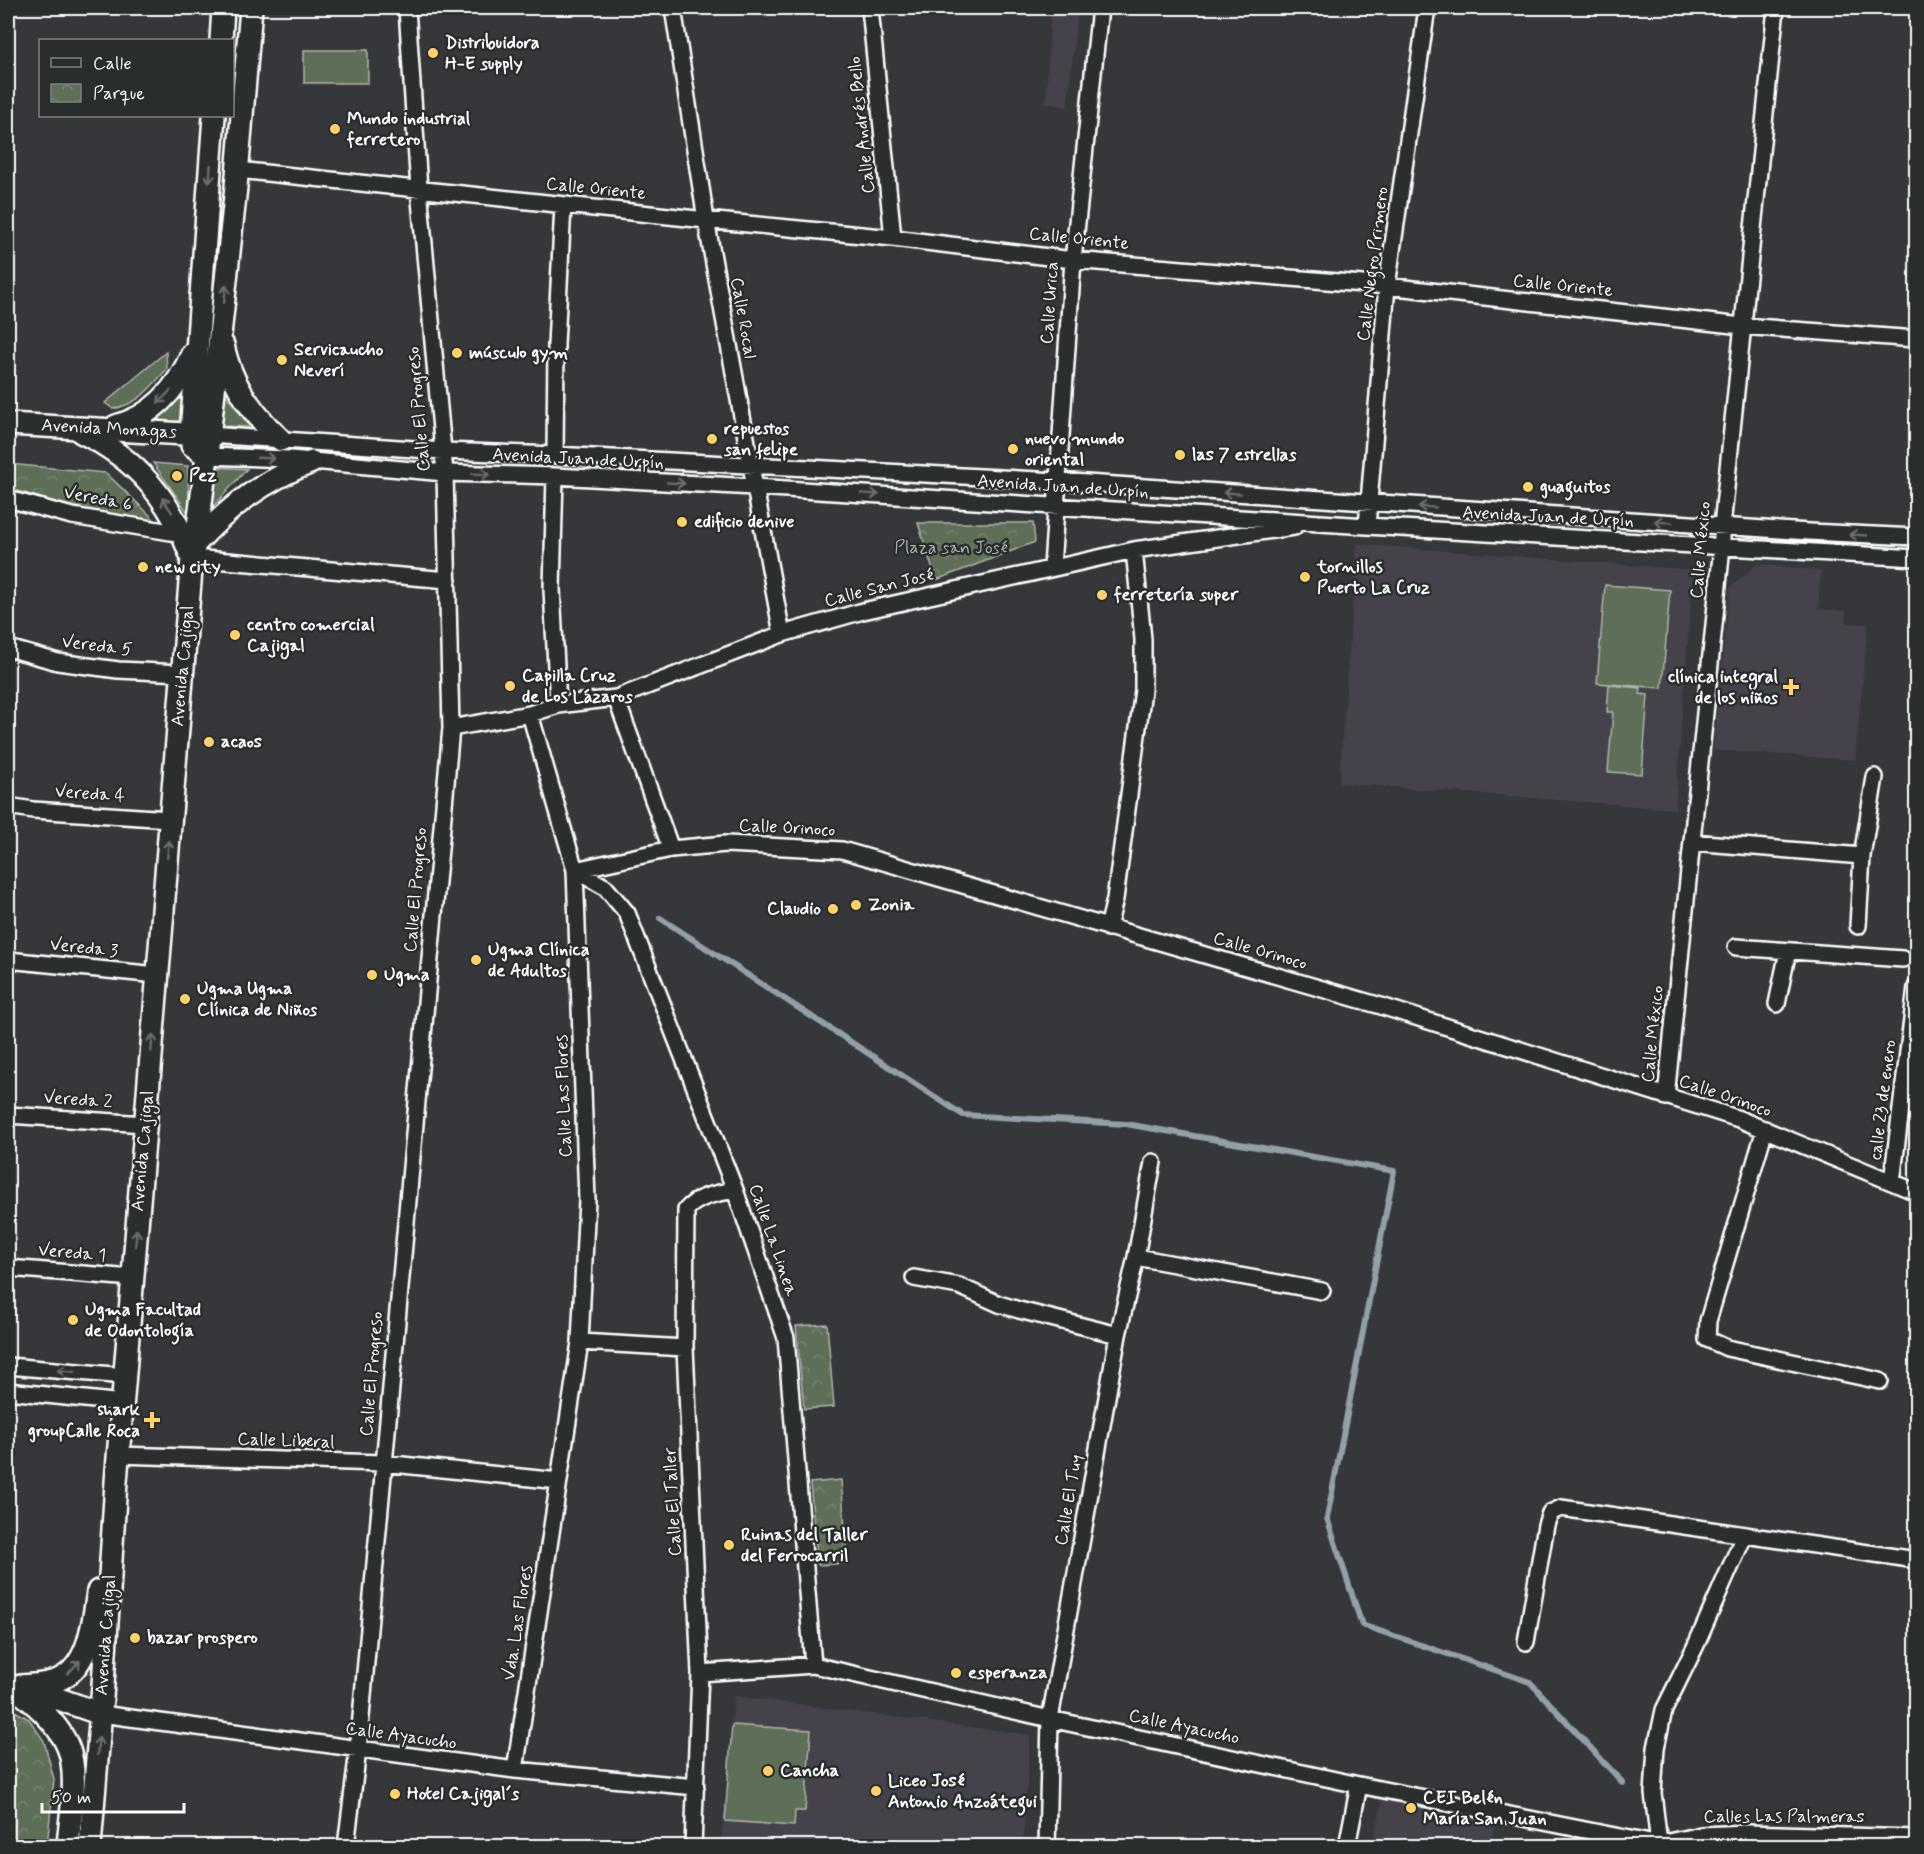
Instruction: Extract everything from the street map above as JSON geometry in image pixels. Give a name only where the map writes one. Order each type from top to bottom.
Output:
[{"type":"main road","points":[[221,39],[223,8]]},
{"type":"main road","points":[[202,442],[220,333],[238,170],[251,8]]},
{"type":"main road","points":[[202,442],[198,327],[214,117]]},
{"type":"main road","points":[[104,430],[128,423],[150,411],[168,394],[183,374],[193,351],[198,327]]},
{"type":"main road","points":[[220,333],[225,354],[240,392],[252,410],[281,440]]},
{"type":"main road","name":"Avenida Monagas","points":[[8,424],[104,430],[202,442]]},
{"type":"main road","points":[[75,429],[120,454],[139,471],[171,512],[190,545],[259,487],[285,472],[312,462]]},
{"type":"main road","name":"Avenida Cajigal","points":[[90,1846],[118,1455],[182,673],[190,545],[202,442]]},
{"type":"main road","points":[[12,1683],[57,1681],[79,1664],[86,1648],[96,1602],[115,1498]]},
{"type":"main road","points":[[12,1683],[101,1714]]},
{"type":"main road","points":[[12,1683],[51,1721],[65,1740],[71,1755],[74,1774],[68,1846]]},
{"type":"street","name":"Calle El Progreso","points":[[346,1846],[358,1750],[451,728],[445,472],[419,189],[407,8]]},
{"type":"street","name":"Calle Rocal","points":[[673,8],[706,220],[782,634]]},
{"type":"street","name":"Calle Andrés Bello","points":[[870,8],[893,238]]},
{"type":"street","name":"Calle Urica","points":[[1052,567],[1073,260],[1100,8]]},
{"type":"street","name":"Calle Negro Primero","points":[[1367,526],[1387,286],[1427,8]]},
{"type":"street","name":"Calle México","points":[[1666,1097],[1742,326],[1776,8]]},
{"type":"street","name":"Calle Oriente","points":[[238,170],[893,238],[1073,260],[1387,286],[1742,326],[1917,339]]},
{"type":"street","points":[[555,455],[556,345],[563,205]]},
{"type":"street","name":"Avenida Juan de Urpín","points":[[202,442],[281,440],[443,451],[1057,481],[1917,537]]},
{"type":"street","name":"Avenida Juan de Urpín","points":[[202,442],[312,462],[445,472],[754,487],[1917,558]]},
{"type":"street","points":[[555,476],[552,589],[558,705]]},
{"type":"street","name":"Vereda 6","points":[[8,499],[190,545],[448,580]]},
{"type":"street","name":"Calle San José","points":[[451,728],[530,714],[558,705],[616,698],[782,634],[863,611],[1134,550],[1326,523]]},
{"type":"street","points":[[1108,928],[1115,899],[1143,690],[1143,639],[1134,550]]},
{"type":"street","name":"Vereda 5","points":[[8,648],[58,662],[118,670],[182,673]]},
{"type":"street","points":[[616,698],[671,849]]},
{"type":"street","name":"Calle Las Flores","points":[[530,714],[575,870],[587,1200],[580,1342],[559,1481]]},
{"type":"street","points":[[1858,926],[1862,856],[1875,777]]},
{"type":"street","name":"Vereda 4","points":[[8,806],[33,810],[170,819]]},
{"type":"street","points":[[1692,842],[1862,856]]},
{"type":"street","name":"Calle Orinoco","points":[[575,870],[671,849],[726,844],[842,850],[1381,1006],[1765,1129],[1917,1192]]},
{"type":"street","name":"Calle La Linea","points":[[575,870],[605,887],[627,913],[735,1190],[786,1338],[813,1665]]},
{"type":"street","points":[[1736,947],[1903,959]]},
{"type":"street","points":[[1776,1004],[1788,951]]},
{"type":"street","name":"Vereda 3","points":[[8,960],[157,975]]},
{"type":"street","name":"calle 23 de enero","points":[[1892,1182],[1917,987]]},
{"type":"street","name":"Vereda 2","points":[[8,1114],[145,1124]]},
{"type":"street","points":[[1765,1129],[1708,1321],[1707,1339],[1727,1348],[1880,1381]]},
{"type":"street","name":"Calle El Tuy","points":[[1047,1846],[1050,1719],[1118,1335],[1136,1257],[1153,1162]]},
{"type":"street","name":"Calle El Taller","points":[[693,1846],[700,1673],[685,1348],[686,1210],[702,1197],[735,1190]]},
{"type":"street","points":[[1136,1257],[1322,1291]]},
{"type":"street","name":"Vereda 1","points":[[8,1268],[133,1278]]},
{"type":"street","points":[[914,1278],[959,1286],[1018,1310],[1118,1335]]},
{"type":"street","points":[[580,1342],[685,1348]]},
{"type":"street","points":[[8,1365],[125,1376]]},
{"type":"street","points":[[8,1391],[123,1403]]},
{"type":"street","name":"Calle Liberal","points":[[118,1455],[383,1463],[559,1481]]},
{"type":"street","name":"Vda. Las Flores","points":[[515,1770],[559,1481]]},
{"type":"street","points":[[1526,1642],[1550,1513],[1561,1509],[1917,1560]]},
{"type":"street","points":[[1662,1845],[1653,1793],[1656,1748],[1664,1710],[1696,1645],[1744,1536]]},
{"type":"street","name":"Calle Ayacucho","points":[[700,1673],[813,1665],[1601,1840],[1662,1845]]},
{"type":"street","name":"Calle Ayacucho","points":[[101,1714],[515,1770],[696,1787]]},
{"type":"street","points":[[1347,1846],[1359,1785]]},
{"type":"street","name":"Calles Las Palmeras","points":[[1662,1845],[1701,1835],[1747,1833],[1917,1838]]},
{"type":"shaded area","points":[[1051,8],[1078,8],[1067,107],[1046,103]]},
{"type":"shaded area","points":[[1357,544],[1693,570],[1675,809],[1339,783]]},
{"type":"shaded area","name":"clínica integral de los niños","points":[[1757,564],[1821,571],[1818,609],[1846,611],[1845,623],[1868,624],[1855,760],[1713,750],[1730,588]]},
{"type":"shaded area","name":"Liceo José Antonio Anzoátegui","points":[[734,1696],[1030,1735],[1023,1846],[721,1846]]},
{"type":"shaded area","name":"CEI Belén María San Juan","points":[[1384,1795],[1496,1821],[1490,1846],[1372,1846]]},
{"type":"green space","points":[[304,50],[368,50],[368,83],[304,83]]},
{"type":"green space","points":[[166,352],[167,369],[143,394],[130,403],[113,409],[105,403]]},
{"type":"green space","points":[[186,392],[187,422],[153,421]]},
{"type":"green space","points":[[224,392],[250,427],[221,426]]},
{"type":"green space","points":[[153,463],[188,466],[189,514]]},
{"type":"green space","points":[[8,464],[106,473],[157,522],[71,507],[8,488]]},
{"type":"green space","points":[[217,467],[247,469],[211,509]]},
{"type":"green space","name":"Plaza san José","points":[[918,523],[1033,523],[1035,542],[936,580]]},
{"type":"green space","points":[[1605,585],[1670,590],[1662,688],[1597,683]]},
{"type":"green space","points":[[1609,685],[1641,688],[1640,694],[1648,695],[1642,774],[1608,772],[1613,712],[1607,712]]},
{"type":"green space","points":[[827,1324],[834,1407],[804,1409],[796,1326]]},
{"type":"green space","points":[[841,1480],[848,1563],[818,1565],[810,1483]]},
{"type":"green space","points":[[8,1707],[29,1719],[44,1741],[54,1779],[47,1846],[8,1846]]},
{"type":"green space","name":"Cancha","points":[[732,1725],[811,1730],[805,1811],[795,1811],[794,1826],[725,1821]]},
{"type":"waterway","points":[[660,918],[963,1115],[1126,1124],[1394,1171],[1327,1518],[1362,1625],[1530,1682],[1623,1783]]},
{"type":"place","name":"Distribuidora H-E supply","points":[[433,53]]},
{"type":"place","name":"Mundo industrial ferretero","points":[[335,129]]},
{"type":"place","name":"músculo gym","points":[[457,353]]},
{"type":"place","name":"Servicaucho Neverí","points":[[282,360]]},
{"type":"place","name":"repuestos san felipe","points":[[712,439]]},
{"type":"place","name":"nuevo mundo oriental","points":[[1013,449]]},
{"type":"place","name":"las 7 estrellas","points":[[1180,455]]},
{"type":"place","name":"Pez","points":[[177,476]]},
{"type":"place","name":"guaguitos","points":[[1528,487]]},
{"type":"place","name":"edificio denive","points":[[682,522]]},
{"type":"place","name":"new city","points":[[143,567]]},
{"type":"place","name":"tornillos Puerto La Cruz","points":[[1305,577]]},
{"type":"place","name":"ferretería super","points":[[1102,595]]},
{"type":"place","name":"centro comercial Cajigal","points":[[235,635]]},
{"type":"place","name":"Capilla Cruz de Los Lázaros","points":[[510,686]]},
{"type":"place","name":"clínica integral de los niños","points":[[1791,687]]},
{"type":"place","name":"acaos","points":[[209,742]]},
{"type":"place","name":"Zonia","points":[[856,905]]},
{"type":"place","name":"Claudio","points":[[833,909]]},
{"type":"place","name":"Ugma Clínica de Adultos","points":[[476,960]]},
{"type":"place","name":"Ugma","points":[[372,975]]},
{"type":"place","name":"Ugma Ugma Clínica de Niños","points":[[185,999]]},
{"type":"place","name":"Ugma Facultad de Odontología","points":[[73,1320]]},
{"type":"place","name":"shark groupCalle Roca","points":[[152,1420]]},
{"type":"place","name":"Ruinas del Taller del Ferrocarril","points":[[729,1545]]},
{"type":"place","name":"bazar prospero","points":[[135,1638]]},
{"type":"place","name":"esperanza","points":[[956,1673]]},
{"type":"place","name":"Cancha","points":[[768,1771]]},
{"type":"place","name":"Liceo José Antonio Anzoátegui","points":[[876,1791]]},
{"type":"place","name":"Hotel Cajigal´s","points":[[395,1794]]},
{"type":"place","name":"CEI Belén María San Juan","points":[[1411,1808]]}]
